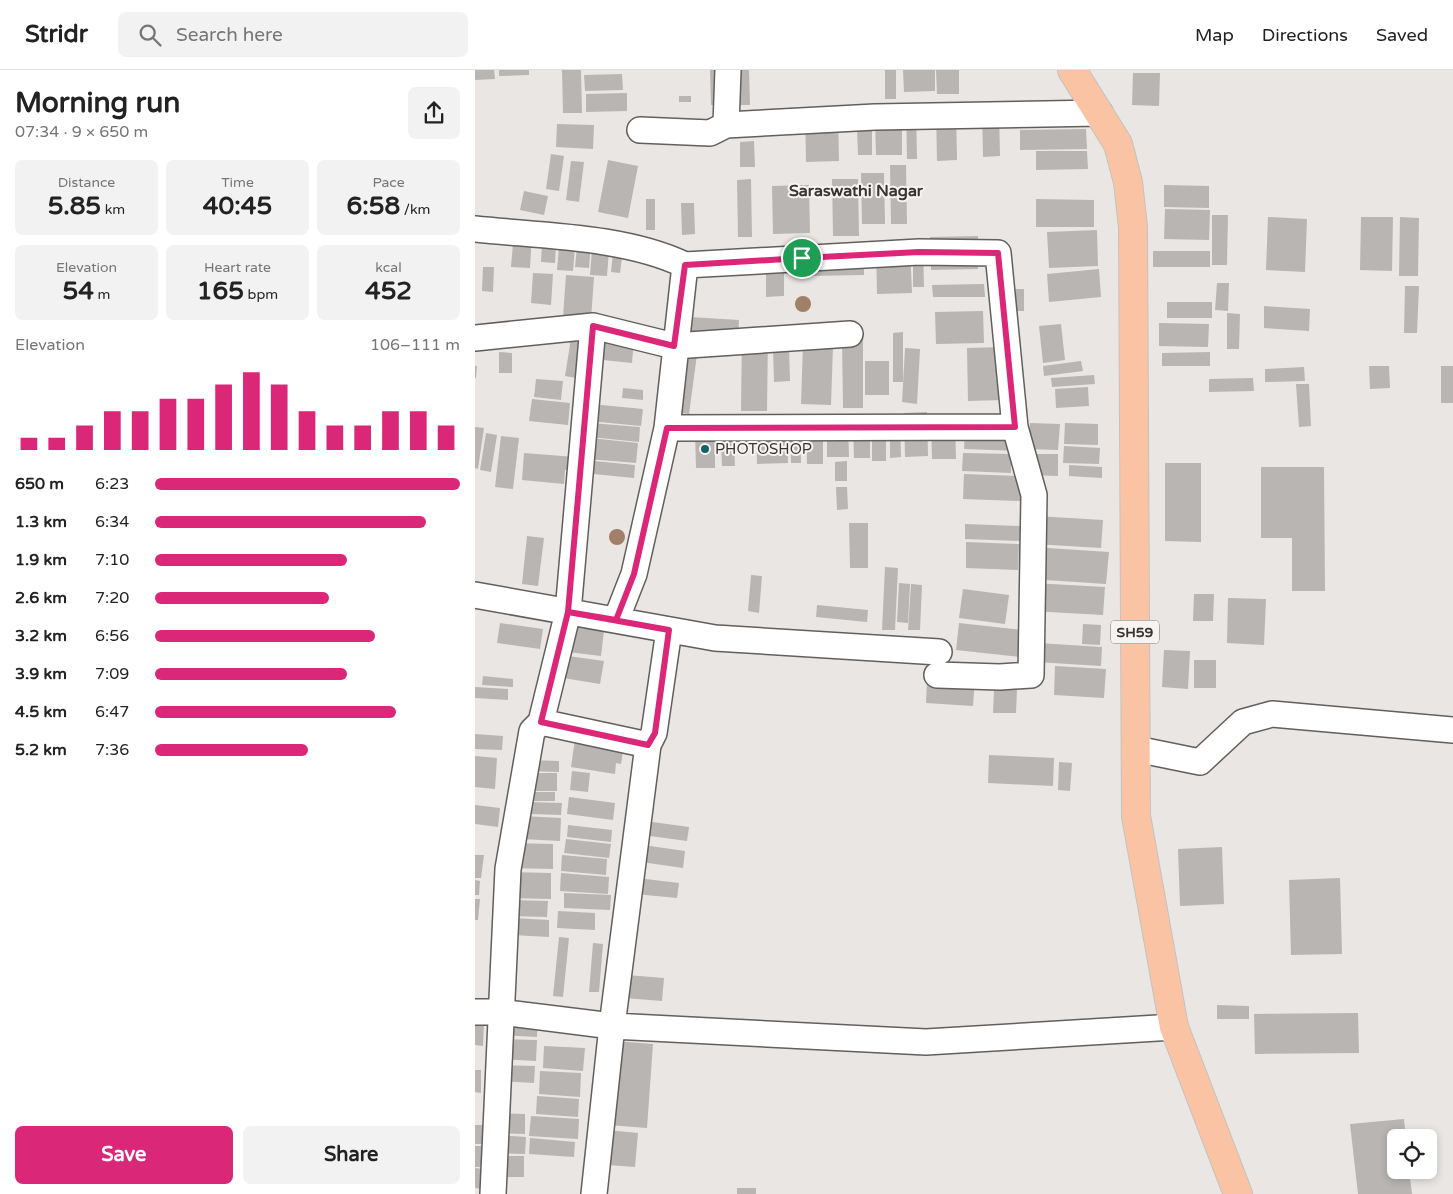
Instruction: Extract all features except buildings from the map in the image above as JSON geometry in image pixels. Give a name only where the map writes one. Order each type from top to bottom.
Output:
[{"type":"main road","name":"SH59","points":[[1072,70],[1100,112],[1118,144],[1128,182],[1133,227],[1136,816],[1174,1027],[1238,1194]]},
{"type":"street","points":[[726,125],[728,70]]},
{"type":"street","points":[[640,130],[710,132],[726,125],[875,117],[1100,112]]},
{"type":"street","points":[[475,229],[611,243],[664,255],[685,265],[919,252],[998,253],[1015,427],[1034,495],[1031,675],[1000,677],[938,663],[715,638],[475,595]]},
{"type":"street","points":[[616,620],[634,574],[667,428],[674,346],[685,265]]},
{"type":"street","points":[[493,1194],[508,869],[532,731],[541,722],[568,612],[593,326]]},
{"type":"street","points":[[475,338],[593,326],[674,346],[850,334]]},
{"type":"street","points":[[667,428],[1015,427]]},
{"type":"street","points":[[594,1194],[612,1026],[648,745],[655,733],[669,630]]},
{"type":"street","points":[[1136,749],[1200,762],[1243,722],[1272,714],[1453,730]]},
{"type":"street","points":[[541,722],[648,745]]},
{"type":"street","points":[[475,1012],[500,1012],[612,1026],[926,1042],[1174,1027]]},
{"type":"place","name":"PHOTOSHOP","points":[[705,449]]},
{"type":"district","name":"Saraswathi Nagar","points":[[856,191]]},
{"type":"route","points":[[802,258],[685,265],[674,346],[593,326],[568,612],[669,630],[655,733],[648,745],[541,722],[568,612],[616,620],[634,574],[667,428],[1015,427],[998,253],[919,252],[802,258]]}]
